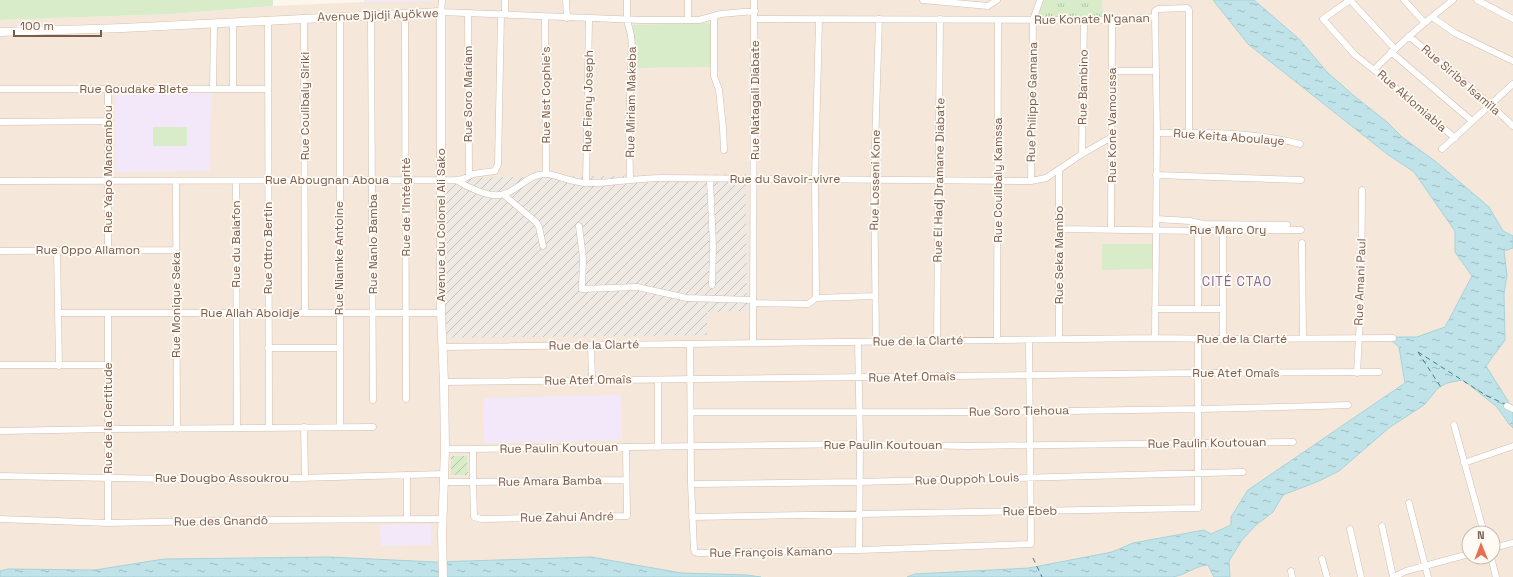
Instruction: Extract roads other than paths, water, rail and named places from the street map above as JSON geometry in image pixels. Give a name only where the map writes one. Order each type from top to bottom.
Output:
[{"type":"street","name":"Avenue du Colonel Ali Sako","points":[[442,0],[442,347],[445,449],[442,534],[443,577]]},
{"type":"street","points":[[503,14],[505,0]]},
{"type":"street","points":[[566,0],[566,18]]},
{"type":"street","name":"Rue Miriam Makeba","points":[[627,0],[627,20],[631,34],[632,48],[629,123],[630,180]]},
{"type":"street","points":[[688,0],[688,20]]},
{"type":"street","name":"Rue Natagali Diabate","points":[[753,343],[754,0]]},
{"type":"street","points":[[924,0],[988,6],[997,0]]},
{"type":"street","name":"Rue Philippe Gamana","points":[[1031,181],[1033,20],[1040,0]]},
{"type":"street","points":[[1374,70],[1355,54],[1323,19],[1350,0],[1393,50],[1472,121]]},
{"type":"street","points":[[1404,0],[1424,22]]},
{"type":"street","name":"Rue Aklomiabla","points":[[1453,0],[1424,22],[1393,50],[1374,70],[1455,138]]},
{"type":"street","points":[[1477,0],[1513,19]]},
{"type":"street","points":[[1155,17],[1155,11],[1158,9],[1187,8],[1189,10],[1189,132]]},
{"type":"street","name":"Avenue Djidji Ayökwe","points":[[0,32],[441,12],[468,12],[589,19],[688,20],[733,12],[755,11]]},
{"type":"street","name":"Rue Soro Mariam","points":[[468,12],[469,175]]},
{"type":"street","name":"Rue de l'Intégrité","points":[[405,14],[406,399]]},
{"type":"street","name":"Rue Abougnan Aboua","points":[[0,182],[406,179],[456,180],[463,179],[469,175],[495,172],[497,168],[503,14]]},
{"type":"street","name":"Rue Nanlo Bamba","points":[[371,16],[373,400]]},
{"type":"street","points":[[714,16],[714,76],[719,90],[724,150]]},
{"type":"street","name":"Rue Niamke Antoine","points":[[340,17],[340,427]]},
{"type":"street","name":"Rue Nst Cophie's","points":[[545,17],[546,174]]},
{"type":"street","name":"Rue Konate N'ganan","points":[[755,19],[1112,20],[1155,17],[1157,133],[1155,338]]},
{"type":"street","points":[[1432,17],[1455,33],[1513,61]]},
{"type":"street","name":"Rue Coulibaly Siriki","points":[[304,18],[305,313]]},
{"type":"street","name":"Rue Fieny Joseph","points":[[586,183],[589,19]]},
{"type":"street","name":"Rue Losseni Kone","points":[[876,342],[874,178],[879,19]]},
{"type":"street","name":"Rue El Hadj Dramane Diabate","points":[[937,341],[940,19]]},
{"type":"street","name":"Rue Ottro Bertin","points":[[268,20],[269,428]]},
{"type":"street","points":[[816,298],[815,179],[819,20]]},
{"type":"street","name":"Rue Coulibaly Kamssa","points":[[997,340],[998,20]]},
{"type":"street","name":"Rue Bambino","points":[[1082,154],[1084,20]]},
{"type":"street","name":"Rue Kone Vamoussa","points":[[1111,229],[1112,20]]},
{"type":"street","points":[[233,22],[233,89]]},
{"type":"street","points":[[214,23],[214,89]]},
{"type":"street","name":"Rue Siribe Isamïla","points":[[1409,36],[1490,104],[1513,126]]},
{"type":"street","points":[[1112,71],[1156,71]]},
{"type":"street","points":[[1442,149],[1513,84]]},
{"type":"street","name":"Rue Goudake Blete","points":[[0,89],[268,89]]},
{"type":"street","name":"Rue Yapo Mancambou","points":[[108,89],[108,250]]},
{"type":"street","points":[[0,122],[109,121]]},
{"type":"street","name":"Rue Keita Aboulaye","points":[[1157,133],[1189,132],[1279,138],[1300,144]]},
{"type":"street","name":"Rue du Savoir-vivre","points":[[546,174],[586,183],[660,178],[710,180],[874,178],[1031,181],[1046,178],[1082,154],[1112,137]]},
{"type":"street","name":"Rue Seka Mambo","points":[[1059,170],[1059,339]]},
{"type":"street","points":[[456,180],[488,194],[504,194],[534,176],[546,174]]},
{"type":"street","points":[[1156,175],[1301,180]]},
{"type":"street","points":[[710,180],[714,246],[712,285]]},
{"type":"street","name":"Rue Monique Seka","points":[[176,181],[176,429]]},
{"type":"street","name":"Rue du Balafon","points":[[236,181],[237,428]]},
{"type":"street","name":"Rue Amani Paul","points":[[1357,372],[1361,299],[1362,190]]},
{"type":"street","points":[[504,194],[536,222],[539,227],[543,246]]},
{"type":"street","points":[[1156,219],[1190,221],[1203,224],[1287,225]]},
{"type":"street","points":[[579,226],[583,258],[582,289],[637,286],[687,298],[808,304],[816,298],[875,296]]},
{"type":"street","name":"Rue Marc Ory","points":[[1060,229],[1156,229],[1198,231],[1301,230]]},
{"type":"street","points":[[1198,231],[1198,309]]},
{"type":"street","points":[[1223,231],[1223,339]]},
{"type":"street","points":[[1302,244],[1303,338]]},
{"type":"street","name":"Rue Oppo Allamon","points":[[0,250],[176,250]]},
{"type":"street","points":[[57,250],[59,366]]},
{"type":"street","points":[[1156,310],[1223,309]]},
{"type":"street","name":"Rue Allah Aboidje","points":[[58,313],[442,313]]},
{"type":"street","name":"Rue de la Certitude","points":[[108,313],[108,523]]},
{"type":"street","name":"Rue de la Clarté","points":[[442,347],[1155,338],[1393,338]]},
{"type":"street","name":"Rue Ebeb","points":[[692,517],[1198,508],[1198,339]]},
{"type":"street","points":[[1028,340],[1030,511]]},
{"type":"street","points":[[858,342],[858,413],[860,444],[859,550]]},
{"type":"street","name":"Rue François Kamano","points":[[690,344],[691,484],[695,552],[859,550],[1031,544],[1030,511]]},
{"type":"street","points":[[591,345],[592,380]]},
{"type":"street","points":[[268,348],[339,348]]},
{"type":"street","points":[[0,365],[108,365]]},
{"type":"street","name":"Rue Atef Omaîs","points":[[444,382],[1379,372]]},
{"type":"street","points":[[658,380],[658,447]]},
{"type":"street","name":"Rue Soro Tiehoua","points":[[690,412],[858,413],[1198,408],[1240,409],[1348,405]]},
{"type":"street","points":[[1454,425],[1482,525]]},
{"type":"street","points":[[304,427],[305,478]]},
{"type":"street","points":[[0,431],[373,427]]},
{"type":"street","name":"Rue Paulin Koutouan","points":[[445,449],[860,444],[1029,445],[1293,442]]},
{"type":"street","points":[[1464,463],[1513,446]]},
{"type":"street","name":"Rue Zahui André","points":[[473,482],[474,517],[481,519],[627,516],[626,447]]},
{"type":"street","points":[[473,449],[473,482]]},
{"type":"street","name":"Rue Ouppoh Louis","points":[[691,484],[859,482],[1243,472]]},
{"type":"street","points":[[407,475],[407,519]]},
{"type":"street","name":"Rue Dougbo Assoukrou","points":[[0,476],[226,480],[407,475],[444,478]]},
{"type":"street","name":"Rue Amara Bamba","points":[[444,478],[473,482],[626,480]]},
{"type":"street","points":[[1409,503],[1428,577]]},
{"type":"street","name":"Rue des Gnandô","points":[[0,520],[108,523],[256,520],[443,519]]},
{"type":"street","points":[[1382,526],[1394,577],[1406,571],[1461,556]]},
{"type":"street","points":[[1350,528],[1361,577]]},
{"type":"street","points":[[1501,546],[1513,543]]},
{"type":"street","points":[[1322,559],[1326,577]]},
{"type":"street","points":[[1493,565],[1496,577]]},
{"type":"water","points":[[1213,0],[1254,0],[1299,39],[1327,72],[1353,95],[1387,122],[1402,137],[1435,161],[1489,207],[1503,231],[1513,236],[1513,248],[1504,251],[1507,275],[1504,294],[1505,340],[1486,366],[1508,401],[1513,414],[1513,428],[1497,407],[1467,383],[1462,380],[1447,383],[1438,388],[1424,405],[1390,427],[1339,471],[1319,481],[1283,495],[1273,512],[1256,525],[1242,540],[1229,561],[1230,577],[1214,577],[1208,565],[1198,567],[1178,576],[1172,577],[907,577],[915,574],[1029,568],[1112,552],[1133,543],[1204,530],[1211,534],[1231,525],[1231,517],[1248,490],[1405,383],[1399,347],[1391,340],[1397,337],[1417,337],[1445,327],[1472,276],[1455,252],[1455,231],[1414,172],[1387,154],[1248,44]]},
{"type":"water","points":[[329,557],[436,562],[591,557],[681,573],[747,575],[761,577],[0,577],[0,571],[8,569],[95,570],[164,559]]},
{"type":"district","name":"CITÉ CTAO","points":[[1237,281]]}]
